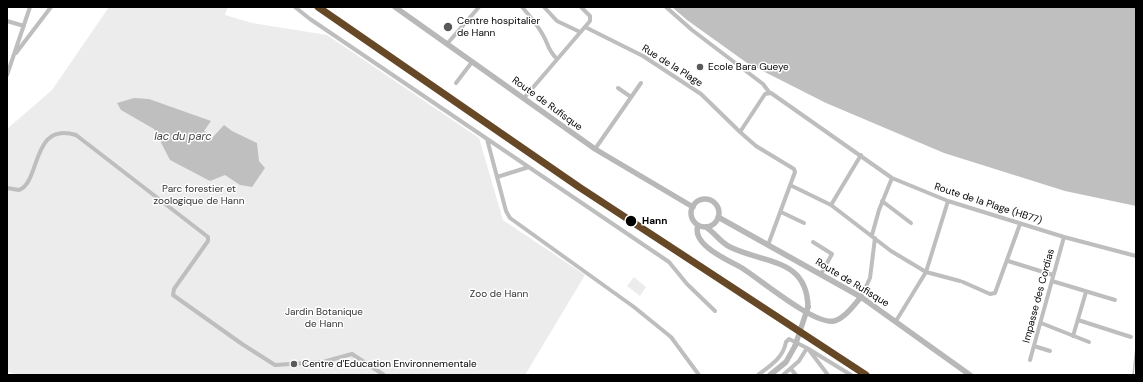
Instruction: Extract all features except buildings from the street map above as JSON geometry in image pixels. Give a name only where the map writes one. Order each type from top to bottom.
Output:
[{"type":"main road","name":"Route de Rufisque","points":[[395,7],[595,149],[693,207]]},
{"type":"main road","points":[[706,227],[714,223],[718,217],[718,209],[712,202],[704,200],[700,201],[693,207],[692,219],[698,225],[706,227],[715,233],[728,246],[793,271],[802,279],[805,287],[808,307],[795,346],[786,362],[770,375]]},
{"type":"main road","name":"Route de Rufisque","points":[[718,217],[861,297],[970,375]]},
{"type":"main road","points":[[714,223],[715,233]]},
{"type":"main road","points":[[698,225],[698,236],[707,248],[820,319],[835,321],[842,317],[861,297]]},
{"type":"street","points":[[7,75],[30,7]]},
{"type":"street","points":[[14,56],[51,7]]},
{"type":"street","points":[[295,7],[310,19],[669,262],[687,284],[715,311]]},
{"type":"street","points":[[447,44],[479,7]]},
{"type":"street","points":[[522,7],[533,19],[544,36],[549,50],[557,59]]},
{"type":"street","points":[[544,7],[555,19],[580,32]]},
{"type":"street","points":[[524,98],[585,27],[590,18],[581,7]]},
{"type":"street","name":"Route de la Plage (HB77)","points":[[666,7],[692,30],[763,84],[769,92],[892,178],[948,201],[1064,237],[1136,256]]},
{"type":"street","points":[[7,21],[24,26]]},
{"type":"street","name":"Rue de la Plage","points":[[585,27],[643,56],[702,94],[756,146],[794,169],[790,184]]},
{"type":"street","points":[[456,84],[472,62]]},
{"type":"street","points":[[595,149],[641,83]]},
{"type":"street","points":[[618,88],[631,98]]},
{"type":"street","points":[[740,132],[764,94],[769,92]]},
{"type":"street","points":[[7,188],[16,190],[23,189],[40,150],[51,138],[66,133],[80,137],[208,237],[208,241],[174,289],[173,295],[242,344],[275,365],[323,362],[352,354],[384,375]]},
{"type":"street","points":[[487,139],[496,177],[506,211],[510,218],[634,307],[670,337],[700,375]]},
{"type":"street","points":[[831,205],[861,155]]},
{"type":"street","points":[[496,177],[530,167]]},
{"type":"street","points":[[861,297],[870,278],[874,237],[882,201],[892,178]]},
{"type":"street","points":[[768,245],[790,184],[831,205],[891,251],[926,272],[961,282],[993,294],[998,289],[1020,224]]},
{"type":"street","points":[[882,201],[911,223]]},
{"type":"street","points":[[896,321],[926,272],[948,201]]},
{"type":"street","points":[[781,212],[804,223]]},
{"type":"street","name":"Impasse des Cordias","points":[[1030,360],[1064,237]]},
{"type":"street","points":[[813,242],[832,254],[821,274]]},
{"type":"street","points":[[1008,261],[1054,275]]},
{"type":"street","points":[[1052,280],[1115,300]]},
{"type":"street","points":[[1073,336],[1086,292]]},
{"type":"street","points":[[1078,320],[1131,337]]},
{"type":"street","points":[[1041,323],[1089,342]]},
{"type":"street","points":[[758,375],[779,359],[783,353],[787,340],[807,348],[851,375]]},
{"type":"street","points":[[1034,346],[1050,351]]},
{"type":"street","points":[[783,375],[799,361],[807,348]]},
{"type":"street","points":[[807,348],[828,375]]},
{"type":"street","points":[[791,369],[796,375]]},
{"type":"green space","name":"Parc forestier et zoologique de Hann","points":[[109,7],[228,7],[225,15],[252,23],[327,35],[479,138],[503,220],[585,275],[525,375],[17,375],[7,371],[7,129],[52,90]]},
{"type":"green space","points":[[634,277],[646,287],[640,296],[627,286]]},
{"type":"water","points":[[672,7],[1136,7],[1136,206],[1065,191],[944,153],[826,103],[747,63],[687,20]]},
{"type":"water","name":"lac du parc","points":[[134,98],[149,99],[211,121],[204,131],[213,137],[224,125],[232,131],[257,143],[259,161],[265,168],[252,187],[240,185],[225,175],[210,181],[170,160],[154,129],[121,110],[117,103]]},
{"type":"waterway","points":[[1133,375],[1136,347]]},
{"type":"transit line","points":[[318,7],[579,187],[866,375]]},
{"type":"place","name":"Centre hospitalier de Hann","points":[[448,27]]},
{"type":"place","name":"Ecole Bara Gueye","points":[[700,67]]},
{"type":"place","name":"Hann","points":[[631,221]]},
{"type":"place","name":"Centre d'Education Environnementale","points":[[294,364]]},
{"type":"park label","name":"Zoo de Hann","points":[[499,294]]},
{"type":"park label","name":"Jardin Botanique de Hann","points":[[324,318]]}]
